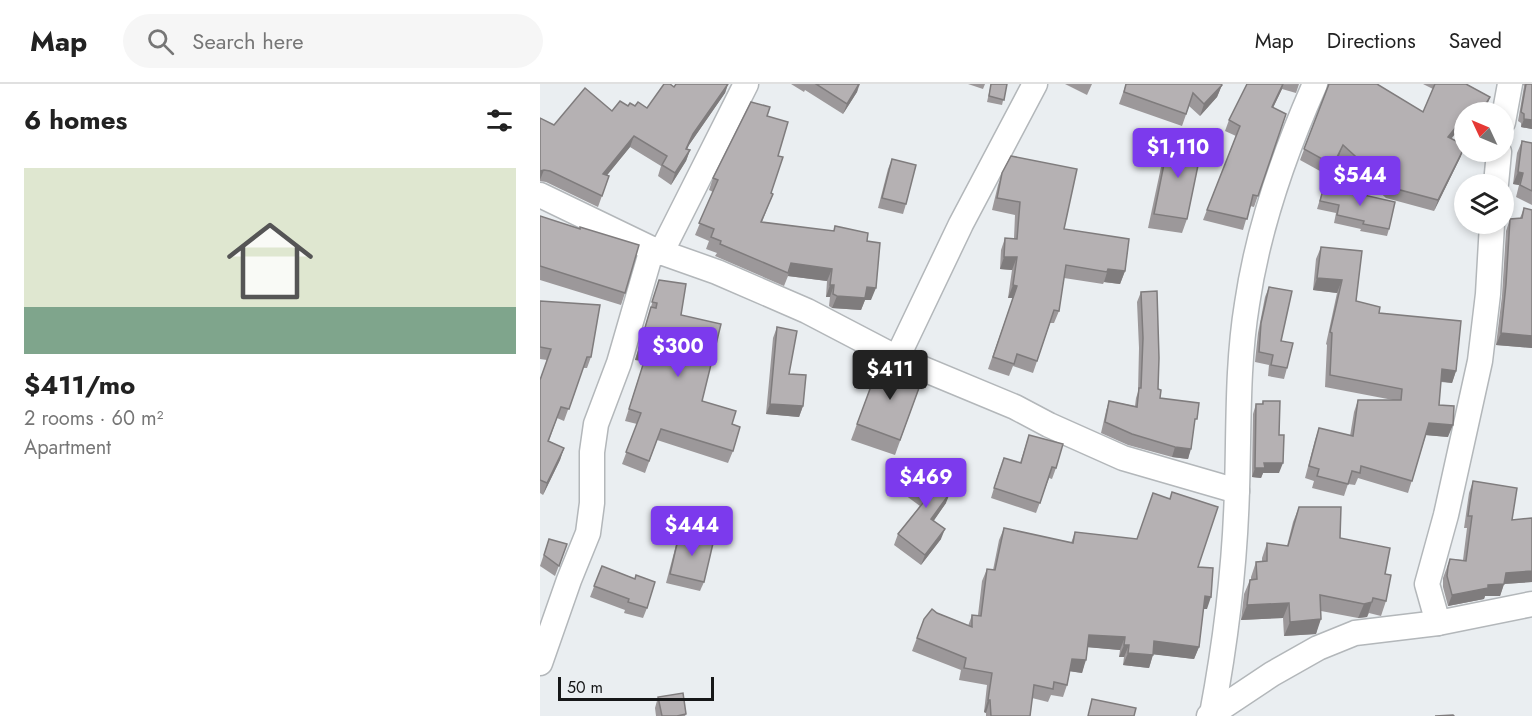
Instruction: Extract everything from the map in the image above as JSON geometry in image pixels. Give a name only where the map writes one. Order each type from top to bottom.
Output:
[{"type":"street","points":[[540,663],[588,533],[592,503],[591,452],[596,424],[657,251],[746,84]]},
{"type":"street","points":[[897,358],[961,224],[1035,84]]},
{"type":"street","points":[[1211,715],[1224,652],[1235,540],[1240,388],[1246,307],[1255,255],[1276,183],[1315,84]]},
{"type":"street","points":[[1507,102],[1510,84]]},
{"type":"street","points":[[540,195],[657,251],[717,272],[807,311],[897,358],[1015,407],[1048,425],[1123,458],[1237,491]]},
{"type":"street","points":[[1437,623],[1427,584],[1446,515],[1480,361],[1488,294],[1491,234]]},
{"type":"street","points":[[1211,715],[1272,674],[1318,648],[1355,633],[1437,623],[1532,604]]},
{"type":"building","points":[[664,84],[674,87],[676,84],[728,84],[693,134],[686,149],[690,150],[675,173],[662,165],[667,156],[634,136],[603,174],[609,176],[602,196],[550,171],[540,171],[540,118],[554,125],[585,88],[612,111],[620,101],[628,106],[630,103],[635,106],[638,102],[647,108]]},
{"type":"building","points":[[816,84],[859,84],[847,104]]},
{"type":"building","points":[[991,84],[1007,84],[1004,100],[989,96]]},
{"type":"building","points":[[1126,84],[1222,85],[1204,104],[1193,93],[1186,114],[1124,92]]},
{"type":"building","points":[[1247,84],[1283,84],[1272,107],[1286,114],[1258,196],[1253,195],[1247,219],[1207,210],[1240,126],[1229,120]]},
{"type":"building","points":[[1329,84],[1377,84],[1423,112],[1435,84],[1466,84],[1490,97],[1487,102],[1454,102],[1454,130],[1448,137],[1454,140],[1454,162],[1457,162],[1438,200],[1389,187],[1343,145],[1333,165],[1304,149]]},
{"type":"building","points":[[1526,84],[1532,84],[1532,120],[1524,119],[1524,114],[1521,112]]},
{"type":"building","points":[[751,102],[770,107],[767,116],[788,122],[778,156],[783,157],[771,193],[773,194],[761,222],[834,231],[835,226],[868,233],[867,241],[880,243],[876,288],[867,287],[865,298],[833,294],[834,285],[830,285],[832,269],[791,263],[788,273],[720,244],[721,241],[711,237],[714,229],[699,223],[718,180],[713,178]]},
{"type":"building","points":[[1169,139],[1202,146],[1187,219],[1154,214]]},
{"type":"building","points":[[1522,141],[1532,143],[1532,191],[1520,185],[1523,173],[1518,172]]},
{"type":"building","points":[[1011,156],[1077,169],[1064,229],[1129,239],[1125,271],[1108,269],[1107,272],[1066,265],[1059,311],[1054,310],[1037,361],[1017,354],[1014,364],[993,357],[1017,286],[1013,285],[1017,257],[1004,257],[1005,238],[1017,239],[1020,202],[997,198],[1002,173]]},
{"type":"building","points":[[892,159],[916,165],[906,204],[882,198]]},
{"type":"building","points":[[1324,186],[1395,202],[1389,229],[1363,224],[1364,221],[1337,215],[1339,205],[1320,201]]},
{"type":"building","points":[[1524,208],[1532,210],[1532,336],[1501,333],[1509,234],[1514,234],[1514,219],[1522,218]]},
{"type":"building","points":[[540,216],[639,245],[625,293],[540,266]]},
{"type":"building","points":[[1321,247],[1362,251],[1356,301],[1380,307],[1379,313],[1461,321],[1456,371],[1442,369],[1439,405],[1454,406],[1453,425],[1429,423],[1412,481],[1361,466],[1360,473],[1352,471],[1348,484],[1317,476],[1319,469],[1309,466],[1319,428],[1353,436],[1358,400],[1401,400],[1402,389],[1330,375],[1332,333],[1330,332],[1342,280],[1317,278]]},
{"type":"building","points":[[659,280],[686,284],[681,315],[721,324],[702,401],[736,411],[732,424],[740,427],[733,451],[661,429],[649,461],[626,452],[641,413],[629,409],[648,349],[639,348],[651,307],[656,308],[657,303],[652,302]]},
{"type":"building","points":[[1269,287],[1292,291],[1281,341],[1293,343],[1287,368],[1271,365],[1273,355],[1259,352],[1261,323]]},
{"type":"building","points":[[1157,291],[1158,389],[1161,390],[1160,398],[1199,403],[1191,449],[1175,447],[1132,434],[1105,422],[1109,401],[1137,407],[1139,388],[1141,388],[1143,338],[1141,292]]},
{"type":"building","points":[[540,301],[600,305],[591,357],[587,357],[569,409],[561,407],[548,441],[564,448],[547,483],[540,480],[540,380],[551,349],[540,347]]},
{"type":"building","points":[[777,327],[797,331],[789,374],[806,375],[803,406],[770,404]]},
{"type":"building","points":[[880,362],[923,377],[900,440],[857,424]]},
{"type":"building","points":[[1263,401],[1280,401],[1279,435],[1284,435],[1283,463],[1264,463],[1265,468],[1255,468],[1256,404],[1263,404]]},
{"type":"building","points":[[1029,435],[1063,444],[1056,468],[1052,467],[1040,503],[994,488],[1004,458],[1021,463]]},
{"type":"building","points":[[925,462],[949,479],[943,488],[950,493],[931,519],[945,529],[925,555],[898,534],[927,498],[909,485]]},
{"type":"building","points":[[1473,481],[1517,488],[1512,520],[1532,518],[1532,571],[1506,573],[1504,584],[1488,585],[1488,588],[1452,595],[1447,576],[1448,567],[1450,559],[1466,561],[1472,516],[1468,516]]},
{"type":"building","points":[[1172,492],[1218,507],[1198,567],[1213,568],[1211,597],[1205,596],[1199,647],[1154,641],[1153,655],[1128,653],[1129,645],[1124,645],[1125,637],[1089,635],[1086,660],[1072,659],[1067,685],[1054,682],[1053,689],[1034,685],[1030,716],[991,716],[990,700],[988,700],[992,673],[964,668],[966,658],[917,638],[924,619],[932,609],[972,627],[972,615],[981,616],[987,569],[995,570],[1004,528],[1073,543],[1075,532],[1137,539],[1153,493],[1170,499]]},
{"type":"building","points":[[1299,507],[1341,507],[1340,538],[1390,548],[1385,574],[1391,575],[1386,601],[1373,598],[1372,602],[1364,604],[1320,595],[1321,619],[1290,622],[1289,603],[1247,605],[1250,580],[1257,579],[1256,562],[1267,561],[1267,543],[1288,546]]},
{"type":"building","points":[[680,531],[714,539],[704,582],[670,574]]},
{"type":"building","points":[[549,539],[567,544],[559,566],[544,555]]},
{"type":"building","points":[[602,566],[635,579],[636,575],[655,582],[647,608],[594,586]]},
{"type":"building","points":[[683,693],[686,714],[662,716],[658,697]]},
{"type":"building","points":[[1092,699],[1136,708],[1134,716],[1088,716]]}]
